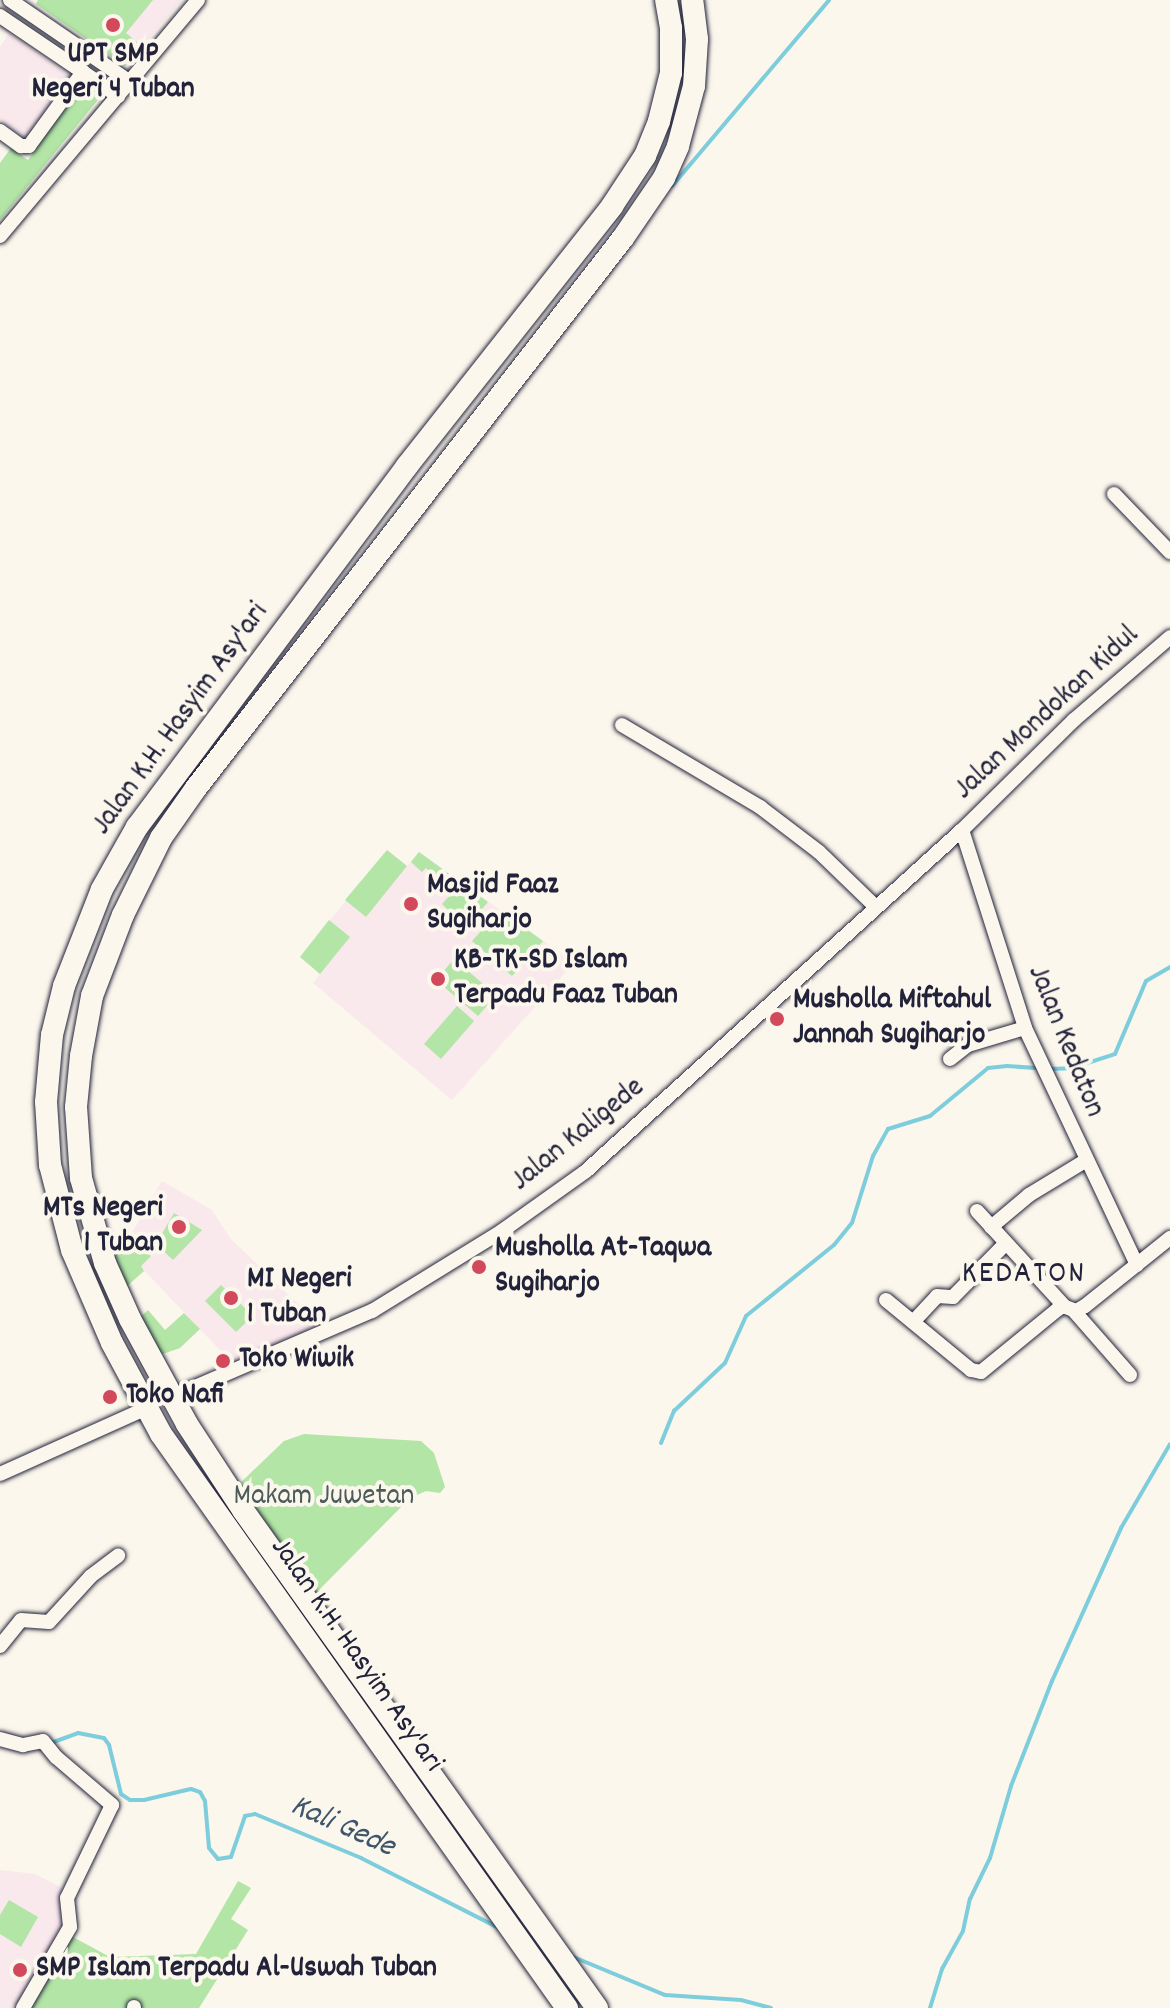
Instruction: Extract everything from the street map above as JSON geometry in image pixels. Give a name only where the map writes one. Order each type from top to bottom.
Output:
[{"type":"highway","name":"Jalan K.H. Hasyim Asy'ari","points":[[567,2008],[312,1644],[197,1488],[147,1408],[99,1315],[69,1239],[50,1165],[46,1102],[54,1022],[85,929],[125,846],[171,778],[280,634],[627,184],[653,139],[669,82],[671,28],[666,0]]},
{"type":"highway","name":"Jalan K.H. Hasyim Asy'ari","points":[[597,2008],[243,1510],[172,1397],[117,1290],[85,1198],[77,1138],[81,1056],[92,996],[105,957],[148,862],[196,788],[653,195],[678,146],[694,86],[697,39],[692,0]]},
{"type":"highway","points":[[669,82],[694,86]]},
{"type":"highway","points":[[280,634],[278,646],[286,651],[374,539],[399,527]]},
{"type":"highway","points":[[171,778],[193,768],[279,662],[285,666],[280,680]]},
{"type":"highway","points":[[243,1510],[247,1533],[327,1643],[323,1649],[312,1644]]},
{"type":"street","points":[[0,236],[198,0]]},
{"type":"street","points":[[118,96],[3,23],[17,2],[130,82]]},
{"type":"street","points":[[3,139],[23,147],[29,146],[83,72]]},
{"type":"street","points":[[1114,494],[1170,552]]},
{"type":"street","name":"Jalan Mondokan Kidul","points":[[962,830],[1074,720],[1170,637]]},
{"type":"street","points":[[622,725],[760,807],[819,852],[875,906]]},
{"type":"street","name":"Jalan Kaligede","points":[[172,1397],[361,1316],[502,1231],[586,1171],[962,830]]},
{"type":"street","name":"Jalan Kedaton","points":[[962,830],[1038,1061],[1137,1265]]},
{"type":"street","points":[[950,1059],[968,1045],[1025,1028]]},
{"type":"street","points":[[991,1227],[1029,1195],[1085,1161]]},
{"type":"street","points":[[977,1211],[1130,1375]]},
{"type":"street","points":[[886,1300],[971,1370],[981,1372],[1070,1309],[1106,1291],[1170,1238]]},
{"type":"street","points":[[913,1322],[937,1296],[953,1297],[1005,1244]]},
{"type":"street","points":[[0,1474],[147,1408]]},
{"type":"street","points":[[0,1646],[23,1619],[49,1622],[91,1576],[118,1556]]},
{"type":"street","points":[[0,1739],[21,1745],[47,1746],[112,1807],[67,1898],[70,1927],[23,2008]]},
{"type":"shaded area","name":"UPT SMP Negeri 4 Tuban","points":[[38,0],[182,0],[125,66],[36,4]]},
{"type":"shaded area","points":[[9,33],[70,76],[26,139],[0,120],[0,47]]},
{"type":"shaded area","name":"KB-TK-SD Islam Terpadu Faaz Tuban","points":[[387,850],[407,866],[419,852],[560,953],[571,966],[452,1100],[313,983],[320,974],[300,957]]},
{"type":"shaded area","name":"MI Negeri 1 Tuban","points":[[162,1181],[212,1210],[230,1238],[321,1326],[233,1364],[140,1266],[151,1256],[127,1241]]},
{"type":"shaded area","name":"SMP Islam Terpadu Al-Uswah Tuban","points":[[0,1870],[35,1874],[66,1890],[69,1921],[18,2008],[0,2008]]},
{"type":"green space","name":"UPT SMP Negeri 4 Tuban","points":[[38,0],[153,0],[126,33],[142,46],[125,66],[36,4]]},
{"type":"green space","points":[[82,83],[101,96],[0,220],[0,163],[11,148],[28,160]]},
{"type":"green space","points":[[387,850],[407,866],[366,917],[345,900]]},
{"type":"green space","points":[[419,852],[488,902],[466,928],[442,904],[452,893],[426,868],[422,872],[411,862]]},
{"type":"green space","points":[[500,910],[543,941],[512,976],[472,941]]},
{"type":"green space","points":[[329,920],[350,937],[320,974],[300,957]]},
{"type":"green space","points":[[454,959],[496,995],[478,1016],[436,980]]},
{"type":"green space","points":[[457,1006],[474,1021],[441,1059],[424,1044]]},
{"type":"green space","points":[[174,1213],[202,1230],[173,1260],[156,1244]]},
{"type":"green space","points":[[127,1241],[151,1256],[141,1266],[144,1271],[125,1288],[111,1254]]},
{"type":"green space","points":[[221,1285],[253,1316],[236,1332],[205,1301]]},
{"type":"green space","points":[[148,1310],[165,1330],[184,1313],[200,1329],[180,1348],[160,1355],[140,1317]]},
{"type":"green space","name":"Makam Juwetan","points":[[304,1434],[421,1441],[434,1453],[445,1487],[440,1493],[426,1491],[410,1498],[316,1593],[237,1486],[284,1441]]},
{"type":"green space","points":[[238,1881],[251,1888],[231,1919],[248,1930],[199,2008],[28,2008],[71,1936],[110,1957],[196,1954]]},
{"type":"green space","points":[[9,1900],[38,1917],[21,1947],[0,1934],[0,1915]]},
{"type":"waterway","points":[[672,186],[829,0]]},
{"type":"waterway","points":[[1048,1069],[1072,1068],[1115,1054],[1146,981],[1170,967]]},
{"type":"waterway","points":[[661,1443],[674,1411],[725,1363],[746,1316],[834,1245],[852,1223],[873,1156],[888,1129],[930,1116],[988,1068],[1039,1068]]},
{"type":"waterway","points":[[930,2008],[942,1969],[963,1931],[970,1899],[990,1858],[1011,1786],[1052,1681],[1121,1528],[1170,1444]]},
{"type":"waterway","name":"Kali Gede","points":[[48,1744],[78,1733],[104,1738],[109,1745],[121,1794],[130,1800],[144,1800],[191,1789],[200,1792],[205,1801],[209,1848],[218,1859],[231,1857],[245,1816],[255,1814],[361,1858],[499,1928]]},
{"type":"waterway","name":"Kali Gede","points":[[571,1956],[665,1995],[741,2000],[771,2008]]},
{"type":"place","name":"UPT SMP Negeri 4 Tuban","points":[[113,25]]},
{"type":"place","name":"Masjid Faaz Sugiharjo","points":[[411,904]]},
{"type":"place","name":"KB-TK-SD Islam Terpadu Faaz Tuban","points":[[438,979]]},
{"type":"place","name":"Musholla Miftahul Jannah Sugiharjo","points":[[777,1019]]},
{"type":"place","name":"MTs Negeri 1 Tuban","points":[[179,1227]]},
{"type":"place","name":"Musholla At-Taqwa Sugiharjo","points":[[479,1267]]},
{"type":"place","name":"MI Negeri 1 Tuban","points":[[231,1298]]},
{"type":"place","name":"Toko Wiwik","points":[[223,1361]]},
{"type":"place","name":"Toko Nafi","points":[[110,1397]]},
{"type":"place","name":"SMP Islam Terpadu Al-Uswah Tuban","points":[[20,1970]]},
{"type":"district","name":"KEDATON","points":[[1024,1275]]}]
